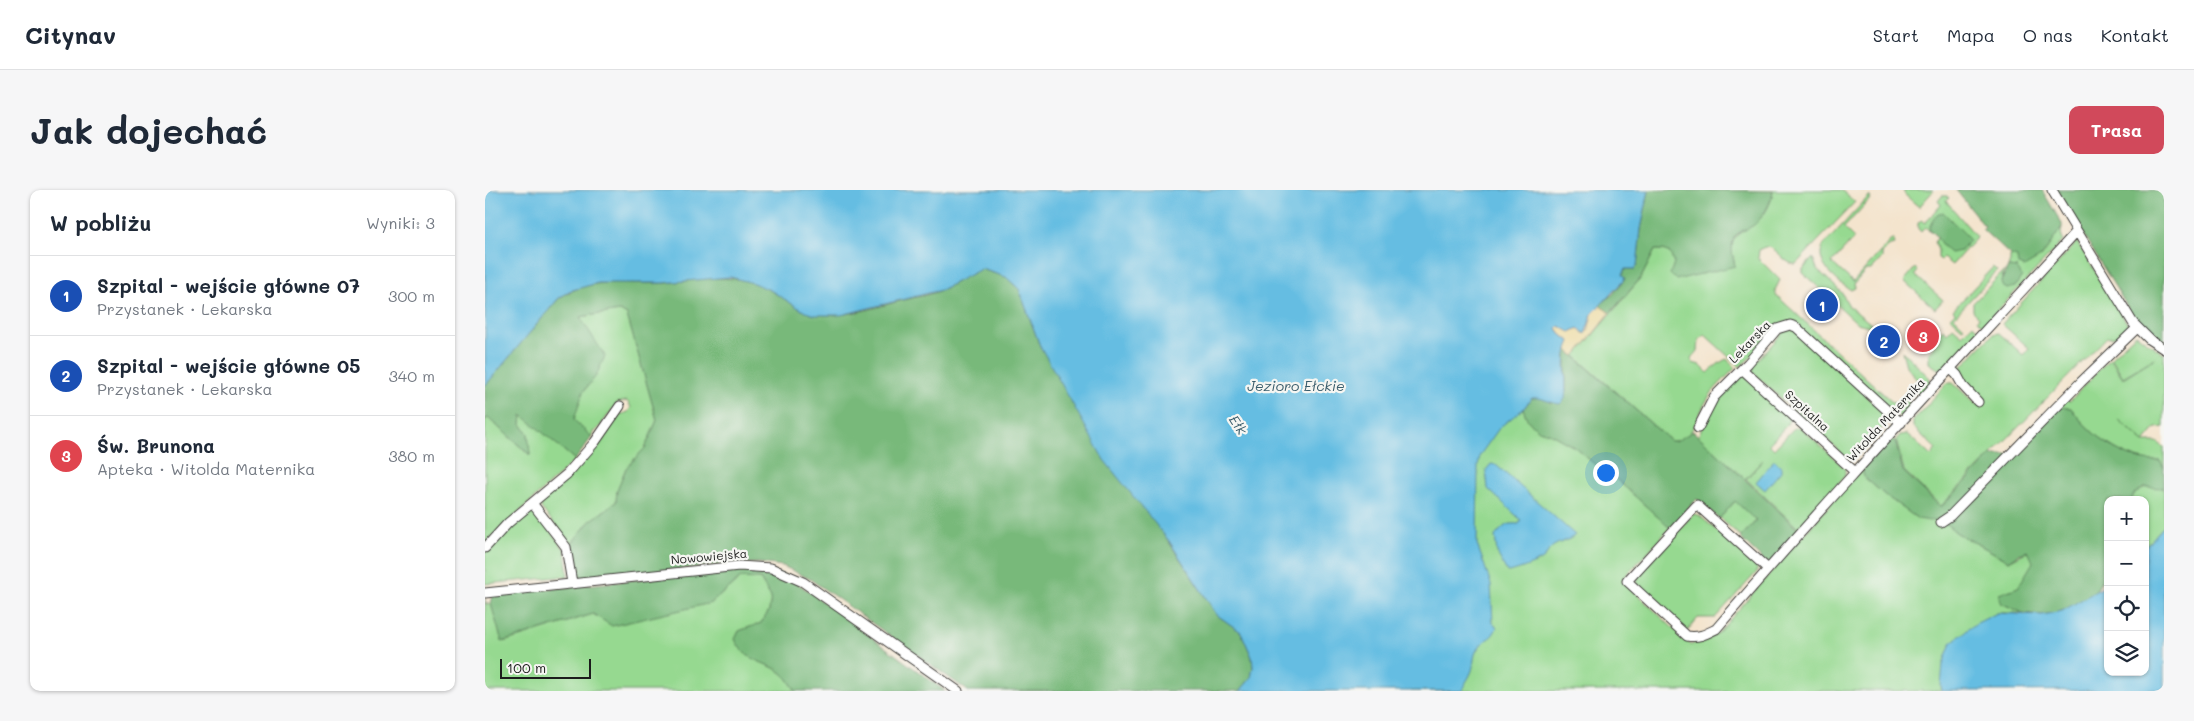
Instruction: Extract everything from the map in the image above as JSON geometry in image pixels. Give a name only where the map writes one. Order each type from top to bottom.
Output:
[{"type":"street","points":[[2052,190],[2137,328],[2150,340],[2164,348]]},
{"type":"street","name":"Witolda Maternika","points":[[1768,570],[1697,505],[1627,581],[1687,636],[1696,638],[1716,629],[1875,449],[2077,231]]},
{"type":"street","name":"Lekarska","points":[[1697,428],[1714,397],[1742,369],[1777,329],[1790,325],[1796,327],[1901,423]]},
{"type":"street","points":[[1941,522],[1950,516],[2081,382],[2137,328]]},
{"type":"street","name":"Szpitalna","points":[[1742,369],[1855,472]]},
{"type":"street","points":[[1951,369],[1978,402]]},
{"type":"street","points":[[485,548],[508,523],[567,474],[582,458],[620,406]]},
{"type":"street","points":[[532,503],[566,547],[572,584]]},
{"type":"street","name":"Nowowiejska","points":[[485,593],[739,566],[771,568],[803,582],[958,691]]},
{"type":"green space","points":[[1649,190],[1773,191],[1769,205],[1761,218],[1734,238],[1732,248],[1735,266],[1676,280],[1670,274],[1674,263],[1670,253],[1663,250],[1655,250],[1641,278],[1610,313],[1599,305],[1613,294],[1625,279],[1622,275],[1625,269],[1635,269],[1637,266],[1641,229]]},
{"type":"green space","points":[[1773,190],[1841,190],[1855,202],[1796,264],[1786,261],[1774,249],[1769,247],[1759,250],[1758,258],[1780,280],[1775,290],[1776,295],[1891,401],[1896,404],[1908,401],[1912,406],[1900,417],[1789,322],[1740,367],[1705,335],[1699,340],[1698,351],[1691,359],[1693,363],[1700,365],[1708,373],[1727,359],[1735,368],[1710,396],[1690,432],[1679,440],[1671,441],[1575,356],[1641,278],[1655,250],[1663,250],[1670,253],[1674,263],[1672,269],[1735,266],[1732,251],[1733,241],[1737,235],[1758,221],[1765,213]]},
{"type":"green space","points":[[1903,190],[1934,190],[1919,207],[1905,195]]},
{"type":"green space","points":[[1956,190],[2042,190],[2062,227],[2041,257],[2024,267],[2018,265],[2017,257],[2010,255],[1982,229],[1985,227]]},
{"type":"green space","points":[[2056,190],[2164,190],[2164,345],[2139,326]]},
{"type":"green space","points":[[1869,196],[1871,198],[1844,228],[1854,238],[1832,263],[1853,282],[1893,238],[1895,244],[1890,245],[1871,270],[1866,270],[1854,284],[1855,288],[1851,290],[1828,271],[1824,265],[1821,252],[1823,246]]},
{"type":"green space","points":[[1942,196],[1949,198],[1946,201],[1977,237],[1952,265],[1943,258],[1941,260],[1938,258],[1938,250],[1934,242],[1938,237],[1925,227],[1921,232],[1918,229],[1918,223],[1921,220],[1925,223],[1941,205],[1938,201]]},
{"type":"green space","points":[[1943,212],[1968,237],[1969,240],[1961,251],[1950,253],[1929,229],[1934,219]]},
{"type":"green space","points":[[2062,227],[2063,241],[1983,326],[1977,320],[1979,317],[1973,311],[1973,303],[2004,271],[2001,282],[2017,268],[2008,267],[2010,255],[2041,257]]},
{"type":"green space","points":[[2077,242],[2130,328],[2130,331],[2124,336],[2107,337],[1941,506],[1904,471],[1896,440],[1900,435],[1907,434],[1931,456],[1936,449],[1913,427],[1913,421],[1947,383],[1953,383],[1977,405],[1982,398],[1960,377],[1958,370],[1993,334],[1999,333],[2023,355],[2029,348],[2002,324]]},
{"type":"green space","points":[[1813,258],[1817,269],[1841,292],[1849,306],[1876,328],[1857,323],[1803,273],[1803,269]]},
{"type":"green space","points":[[1993,267],[1997,271],[1954,317],[1964,327],[1962,328],[1950,317],[1955,312],[1953,310]]},
{"type":"green space","points":[[2008,267],[2017,268],[2022,276],[2015,287],[2007,289],[2002,286],[2001,282]]},
{"type":"green space","points":[[1915,268],[1918,271],[1915,275],[1943,300],[1935,309],[1904,281]]},
{"type":"green space","points":[[981,269],[1006,277],[1019,289],[1040,346],[1217,615],[1241,632],[1252,657],[1253,667],[1251,678],[1240,691],[968,691],[810,579],[783,566],[759,563],[725,564],[574,579],[571,544],[589,522],[616,502],[617,490],[626,468],[645,448],[657,420],[627,315],[620,311],[580,317],[605,356],[596,376],[583,392],[574,420],[592,437],[575,460],[522,415],[521,424],[528,434],[530,455],[488,418],[485,420],[485,386],[558,299],[583,287],[610,283],[665,283],[729,278],[761,286],[806,311],[815,314],[836,315],[865,310],[932,293],[946,288],[970,273]]},
{"type":"green space","points":[[620,311],[627,315],[657,420],[645,448],[626,468],[617,490],[616,502],[589,522],[571,544],[541,508],[541,502],[583,461],[619,415],[628,412],[631,407],[627,401],[617,403],[598,429],[593,432],[592,437],[529,380],[580,317]]},
{"type":"green space","points":[[1973,324],[1979,330],[1944,368],[1938,369],[1929,363],[1929,353],[1935,346],[1931,342],[1943,329],[1947,333],[1953,327],[1962,335]]},
{"type":"green space","points":[[1793,328],[1887,416],[1887,422],[1855,458],[1848,459],[1753,373],[1753,365],[1786,329]]},
{"type":"green space","points":[[2136,334],[2164,354],[2164,427],[2156,428],[2144,442],[2157,442],[2164,447],[2164,468],[2160,461],[2134,457],[2122,452],[2088,428],[2071,408],[2059,407],[2067,400],[2070,401],[2110,358],[2123,378],[2155,358],[2123,377],[2111,357]]},
{"type":"green space","points":[[1487,349],[1539,430],[1551,434],[1576,448],[1600,469],[1615,478],[1670,528],[1622,580],[1691,645],[1718,633],[1862,468],[1864,477],[1918,519],[1940,519],[1957,533],[2009,561],[2028,551],[2034,562],[2018,588],[2001,603],[2023,613],[1997,613],[1941,686],[1942,691],[1411,691]]},
{"type":"green space","points":[[1566,349],[1671,441],[1677,441],[1693,431],[1799,530],[1770,563],[1765,562],[1740,538],[1756,521],[1735,501],[1719,519],[1697,499],[1670,528],[1615,478],[1600,469],[1576,448],[1551,434],[1539,430],[1528,421],[1523,409],[1532,398],[1542,397],[1551,403],[1566,391]]},
{"type":"green space","points":[[1902,351],[1930,378],[1930,384],[1920,395],[1917,394],[1918,381],[1906,366]]},
{"type":"green space","points":[[1741,375],[1744,375],[1790,418],[1786,426],[1769,444],[1774,449],[1794,428],[1800,427],[1845,468],[1845,476],[1821,502],[1823,503],[1819,507],[1813,508],[1813,514],[1799,529],[1746,479],[1763,460],[1745,479],[1698,436],[1715,400],[1717,402],[1729,389],[1726,386]]},
{"type":"green space","points":[[2059,407],[2071,408],[2088,428],[2110,445],[2134,457],[2160,461],[2164,468],[2164,488],[2144,487],[2133,496],[2104,496],[2104,576],[2095,593],[2062,611],[2042,615],[2023,613],[2001,603],[1999,594],[2018,587],[2033,562],[2028,551],[2019,554],[2009,561],[1957,533],[1940,519],[1930,521],[1918,519],[1864,477],[1862,468],[1886,440],[1895,440],[1903,471],[1941,507],[1992,455],[2013,455]]},
{"type":"green space","points":[[522,414],[575,460],[485,544],[485,420],[488,418],[530,455],[528,434],[521,424]]},
{"type":"green space","points":[[2147,487],[2164,488],[2164,526],[2149,543],[2149,496],[2133,496],[2141,489]]},
{"type":"green space","points":[[1739,497],[1760,516],[1741,537],[1720,518]]},
{"type":"green space","points":[[529,510],[534,510],[565,550],[568,576],[485,584],[485,553],[507,528]]},
{"type":"green space","points":[[1693,514],[1699,515],[1757,567],[1757,572],[1715,618],[1698,618],[1687,631],[1637,584],[1637,576]]},
{"type":"green space","points":[[747,568],[766,570],[789,577],[945,691],[796,691],[784,675],[778,670],[751,658],[739,647],[735,639],[739,631],[761,623],[769,611],[771,597],[760,579],[741,578],[711,603],[612,626],[593,614],[502,642],[491,604],[493,595]]},
{"type":"green space","points":[[741,578],[760,579],[771,597],[769,611],[761,623],[739,631],[736,639],[745,653],[751,658],[778,670],[787,678],[796,691],[485,691],[485,598],[486,604],[491,604],[503,642],[593,614],[711,603]]},
{"type":"sand","points":[[1599,305],[1610,313],[1575,356],[1566,349],[1570,341],[1560,334],[1557,328],[1559,326],[1572,331],[1578,328],[1582,333],[1588,331],[1592,314]]},
{"type":"water","name":"Jezioro Ełckie","points":[[485,190],[1649,190],[1635,269],[1625,269],[1622,275],[1625,279],[1592,314],[1585,334],[1578,328],[1570,332],[1559,326],[1557,328],[1560,334],[1570,341],[1565,362],[1565,399],[1560,404],[1532,398],[1523,409],[1500,427],[1480,455],[1478,466],[1477,544],[1491,584],[1493,623],[1497,627],[1491,637],[1477,650],[1472,670],[1462,691],[1240,691],[1251,678],[1253,667],[1252,657],[1241,632],[1217,615],[1169,541],[1104,460],[1040,346],[1019,289],[1006,277],[981,269],[941,290],[841,315],[815,315],[805,312],[770,290],[730,277],[663,283],[598,283],[569,291],[558,299],[485,386]]},
{"type":"water","points":[[1774,460],[1781,466],[1781,471],[1765,490],[1756,482]]},
{"type":"water","points":[[1491,464],[1496,465],[1575,535],[1550,549],[1542,560],[1521,569],[1507,572],[1497,553],[1495,536],[1505,526],[1519,524],[1521,520],[1488,489],[1486,470]]},
{"type":"water","points":[[2164,526],[2164,690],[1942,691],[1943,664],[1951,643],[1975,624],[1997,613],[2042,615],[2062,611],[2104,586],[2104,676],[2149,676],[2149,543]]},
{"type":"place","name":"Szpital - wejście główne 07","points":[[1822,305]]},
{"type":"place","name":"Św. Brunona","points":[[1923,336]]},
{"type":"place","name":"Szpital - wejście główne 05","points":[[1884,341]]},
{"type":"water label","name":"Ełk","points":[[1238,425]]}]
